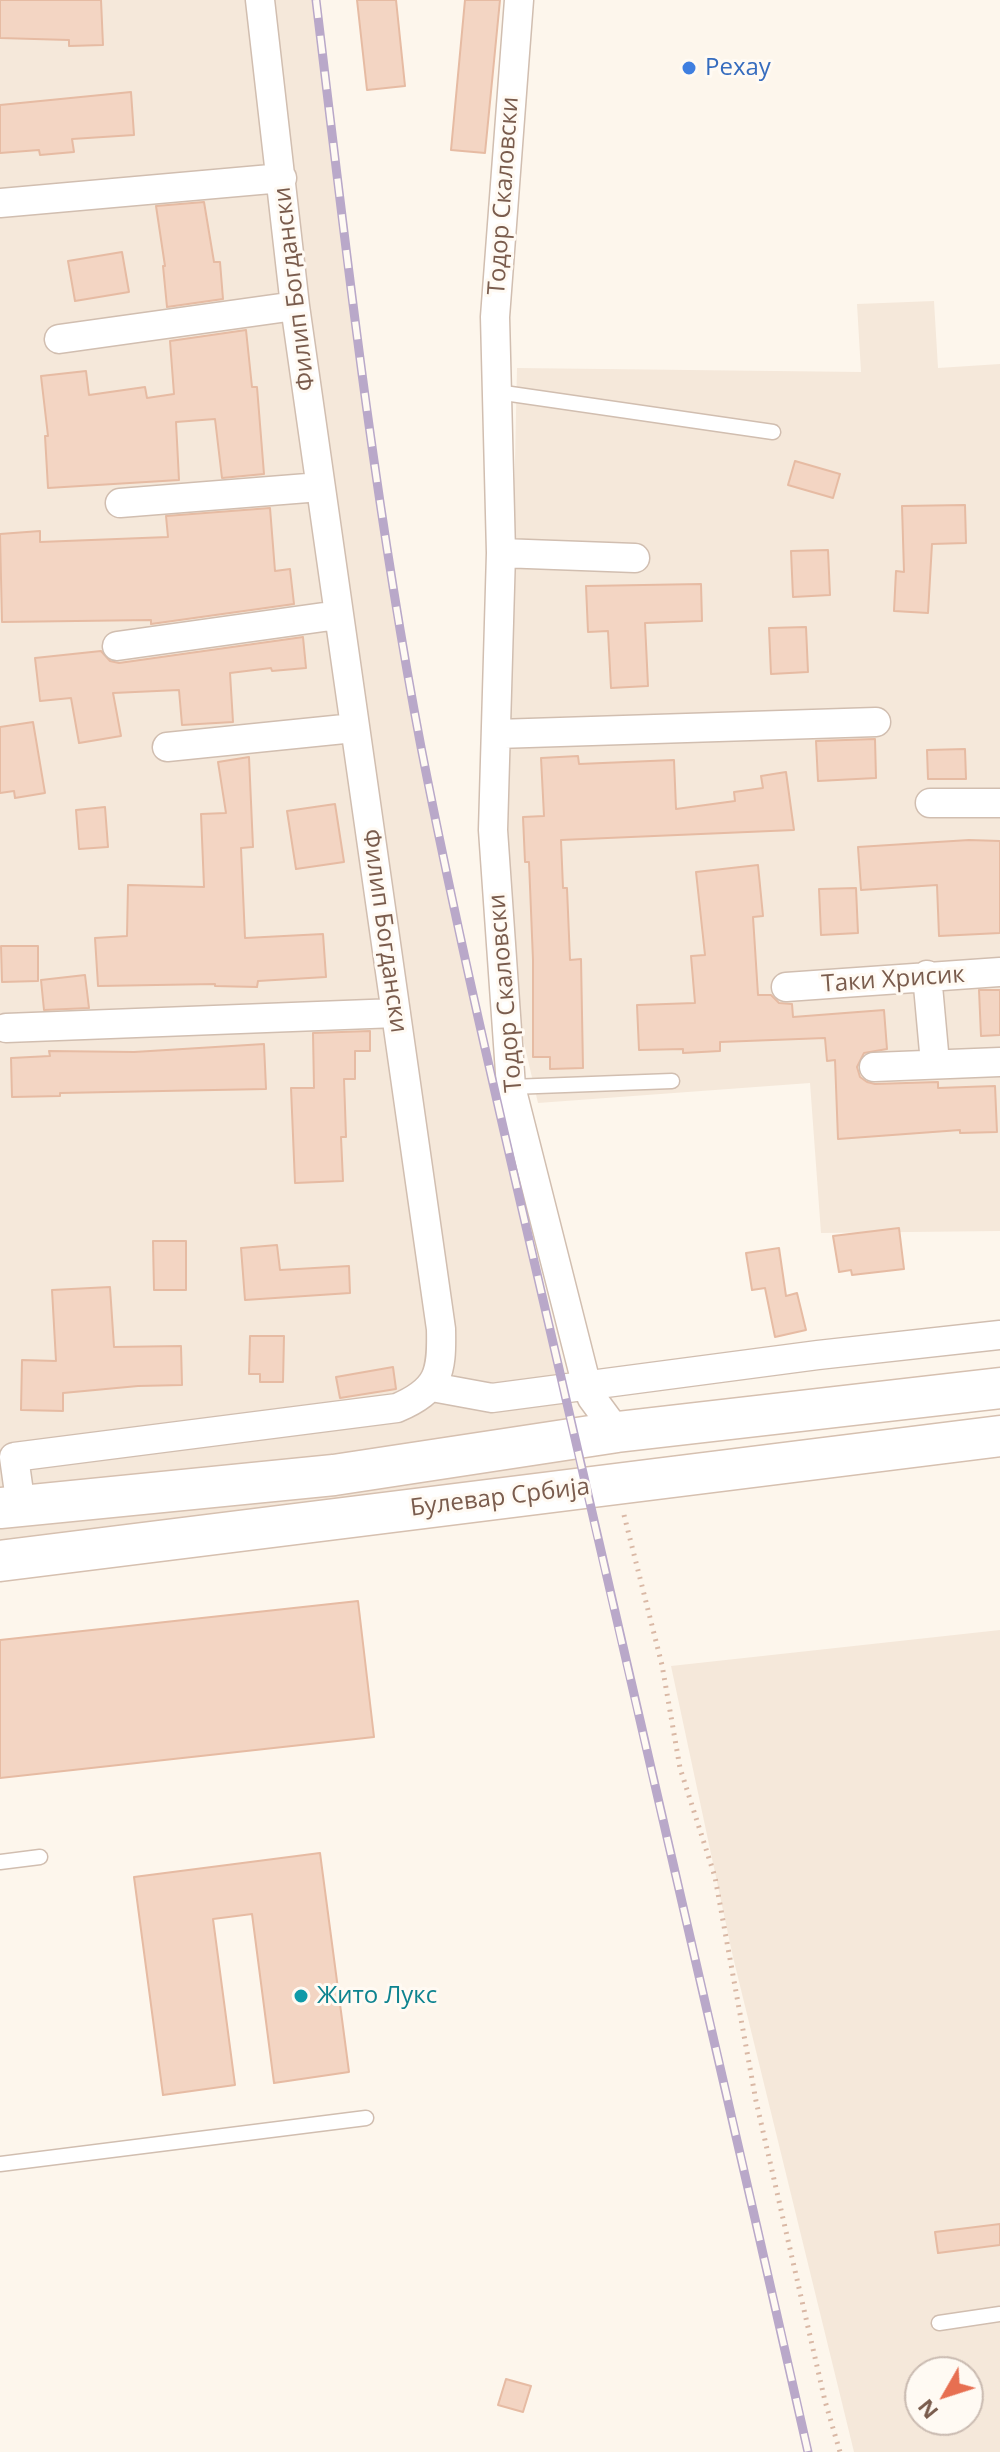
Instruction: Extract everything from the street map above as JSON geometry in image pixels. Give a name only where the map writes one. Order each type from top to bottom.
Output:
[{"type":"street","name":"Филип Богдански","points":[[260,0],[295,306],[441,1329],[442,1356],[432,1387]]},
{"type":"street","name":"Тодор Скаловски","points":[[519,0],[495,317],[501,553],[493,830],[511,1087],[587,1387],[617,1432]]},
{"type":"street","points":[[0,203],[282,178]]},
{"type":"street","points":[[59,339],[295,306]]},
{"type":"street","points":[[120,503],[320,487]]},
{"type":"street","points":[[501,553],[635,558]]},
{"type":"street","points":[[117,646],[338,615]]},
{"type":"street","points":[[497,734],[876,722]]},
{"type":"street","points":[[167,747],[354,728]]},
{"type":"street","points":[[930,803],[1000,803]]},
{"type":"street","name":"Таки Хрисик","points":[[786,987],[1000,972]]},
{"type":"street","points":[[927,975],[935,1063]]},
{"type":"street","points":[[6,1028],[396,1013]]},
{"type":"street","points":[[874,1067],[1000,1062]]},
{"type":"street","points":[[11,1508],[14,1457],[397,1408],[417,1399],[432,1387],[492,1398],[818,1355],[1000,1335]]},
{"type":"street","name":"Булевар Србија","points":[[11,1508],[334,1475],[617,1432],[1000,1388]]},
{"type":"street","name":"Булевар Србија","points":[[0,1561],[1000,1436]]},
{"type":"lane","points":[[497,392],[773,432]]},
{"type":"lane","points":[[511,1087],[672,1081]]},
{"type":"lane","points":[[0,1862],[40,1857]]},
{"type":"lane","points":[[0,2164],[366,2118]]},
{"type":"lane","points":[[939,2323],[1000,2314]]},
{"type":"path","points":[[616,1484],[662,1665],[680,1768],[715,1877],[759,2115],[825,2401],[840,2452]]},
{"type":"shaded area","points":[[0,0],[316,0],[352,302],[420,742],[468,974],[586,1487],[0,1561]]},
{"type":"shaded area","points":[[934,301],[938,368],[1000,364],[1000,1231],[821,1233],[810,1083],[538,1103],[512,992],[507,829],[517,368],[861,372],[857,304]]},
{"type":"shaded area","points":[[1000,1630],[1000,2452],[854,2452],[733,1957],[671,1666]]},
{"type":"building","points":[[0,0],[101,0],[103,45],[69,46],[69,40],[0,38]]},
{"type":"building","points":[[357,0],[396,0],[405,86],[367,90]]},
{"type":"building","points":[[465,0],[500,0],[485,153],[451,150]]},
{"type":"building","points":[[131,92],[134,135],[72,139],[74,152],[40,155],[39,150],[0,153],[0,105]]},
{"type":"building","points":[[204,202],[214,262],[220,262],[223,299],[167,307],[165,266],[156,206]]},
{"type":"building","points":[[122,252],[129,292],[75,301],[68,261]]},
{"type":"building","points":[[246,330],[252,387],[257,387],[264,474],[222,478],[215,419],[176,422],[179,480],[48,488],[45,436],[48,436],[41,376],[86,371],[89,395],[145,387],[147,398],[174,394],[170,341]]},
{"type":"building","points":[[795,461],[840,474],[833,498],[788,485]]},
{"type":"building","points":[[965,505],[966,543],[932,544],[928,613],[894,611],[896,571],[904,572],[902,506]]},
{"type":"building","points":[[270,508],[275,571],[290,569],[294,604],[151,624],[151,620],[2,622],[0,534],[40,531],[40,542],[168,537],[166,516]]},
{"type":"building","points":[[828,550],[830,595],[793,597],[791,551]]},
{"type":"building","points":[[701,584],[702,621],[645,623],[648,686],[611,688],[608,631],[588,632],[586,586]]},
{"type":"building","points":[[806,627],[808,672],[771,674],[769,628]]},
{"type":"building","points":[[303,637],[306,668],[230,673],[233,722],[182,725],[179,690],[113,693],[121,736],[79,743],[71,698],[40,701],[35,658],[101,651],[110,661],[119,663]]},
{"type":"building","points":[[33,722],[45,793],[15,798],[14,791],[0,793],[0,727]]},
{"type":"building","points":[[875,739],[876,778],[818,781],[816,741]]},
{"type":"building","points":[[965,749],[966,779],[928,779],[927,750]]},
{"type":"building","points":[[578,756],[579,764],[674,760],[676,809],[735,801],[734,792],[763,788],[761,776],[786,772],[794,830],[561,840],[570,960],[581,959],[583,1068],[550,1069],[550,1057],[533,1057],[529,862],[525,862],[523,817],[544,816],[541,758]]},
{"type":"building","points":[[249,757],[253,847],[241,848],[245,938],[323,934],[326,977],[258,981],[257,987],[215,984],[98,986],[95,938],[127,936],[128,885],[204,887],[201,814],[226,813],[218,762]]},
{"type":"building","points":[[335,804],[344,862],[296,869],[287,811]]},
{"type":"building","points":[[105,807],[108,847],[79,849],[76,810]]},
{"type":"building","points":[[1000,841],[1000,933],[939,936],[937,885],[861,890],[858,847]]},
{"type":"building","points":[[758,865],[763,916],[753,917],[758,995],[771,995],[779,1003],[792,1004],[793,1017],[884,1010],[887,1049],[864,1053],[857,1067],[860,1077],[875,1084],[938,1082],[938,1088],[995,1086],[997,1132],[960,1133],[960,1130],[838,1139],[835,1060],[827,1061],[825,1038],[720,1042],[720,1051],[683,1053],[683,1049],[639,1050],[637,1005],[695,1003],[691,956],[705,955],[696,872]]},
{"type":"building","points":[[856,888],[858,933],[821,935],[819,889]]},
{"type":"building","points":[[1,946],[38,946],[38,981],[2,982]]},
{"type":"building","points":[[85,975],[89,1008],[44,1010],[41,980]]},
{"type":"building","points":[[979,990],[1000,990],[1000,1035],[981,1036]]},
{"type":"building","points":[[370,1031],[370,1051],[355,1051],[355,1079],[344,1079],[346,1137],[341,1137],[343,1181],[295,1183],[291,1088],[314,1088],[313,1033]]},
{"type":"building","points":[[264,1044],[266,1089],[60,1093],[60,1096],[12,1097],[11,1058],[50,1056],[49,1051],[134,1052]]},
{"type":"building","points":[[899,1228],[904,1269],[852,1275],[851,1270],[839,1272],[833,1236]]},
{"type":"building","points":[[153,1241],[186,1241],[186,1290],[154,1290]]},
{"type":"building","points":[[277,1245],[280,1270],[349,1266],[350,1293],[245,1300],[241,1248]]},
{"type":"building","points":[[779,1248],[786,1296],[797,1293],[806,1330],[775,1337],[765,1288],[752,1290],[746,1253]]},
{"type":"building","points":[[110,1287],[114,1347],[181,1346],[182,1385],[63,1393],[63,1411],[21,1410],[22,1360],[56,1361],[52,1290]]},
{"type":"building","points":[[250,1336],[284,1336],[283,1382],[260,1382],[260,1374],[249,1374]]},
{"type":"building","points":[[393,1367],[396,1389],[340,1398],[336,1377]]},
{"type":"building","points":[[358,1601],[374,1737],[0,1778],[0,1640]]},
{"type":"building","name":"Жито Лукс","points":[[320,1853],[349,2072],[274,2083],[252,1914],[213,1919],[235,2085],[163,2095],[134,1877]]},
{"type":"building","points":[[1000,2224],[1000,2245],[938,2253],[935,2232]]},
{"type":"building","points":[[506,2379],[531,2386],[523,2412],[498,2405]]},
{"type":"railway","points":[[316,0],[375,468],[421,747],[488,1061],[808,2452]]},
{"type":"place","name":"Рехау","points":[[689,68]]},
{"type":"place","name":"Жито Лукс","points":[[301,1996]]}]
